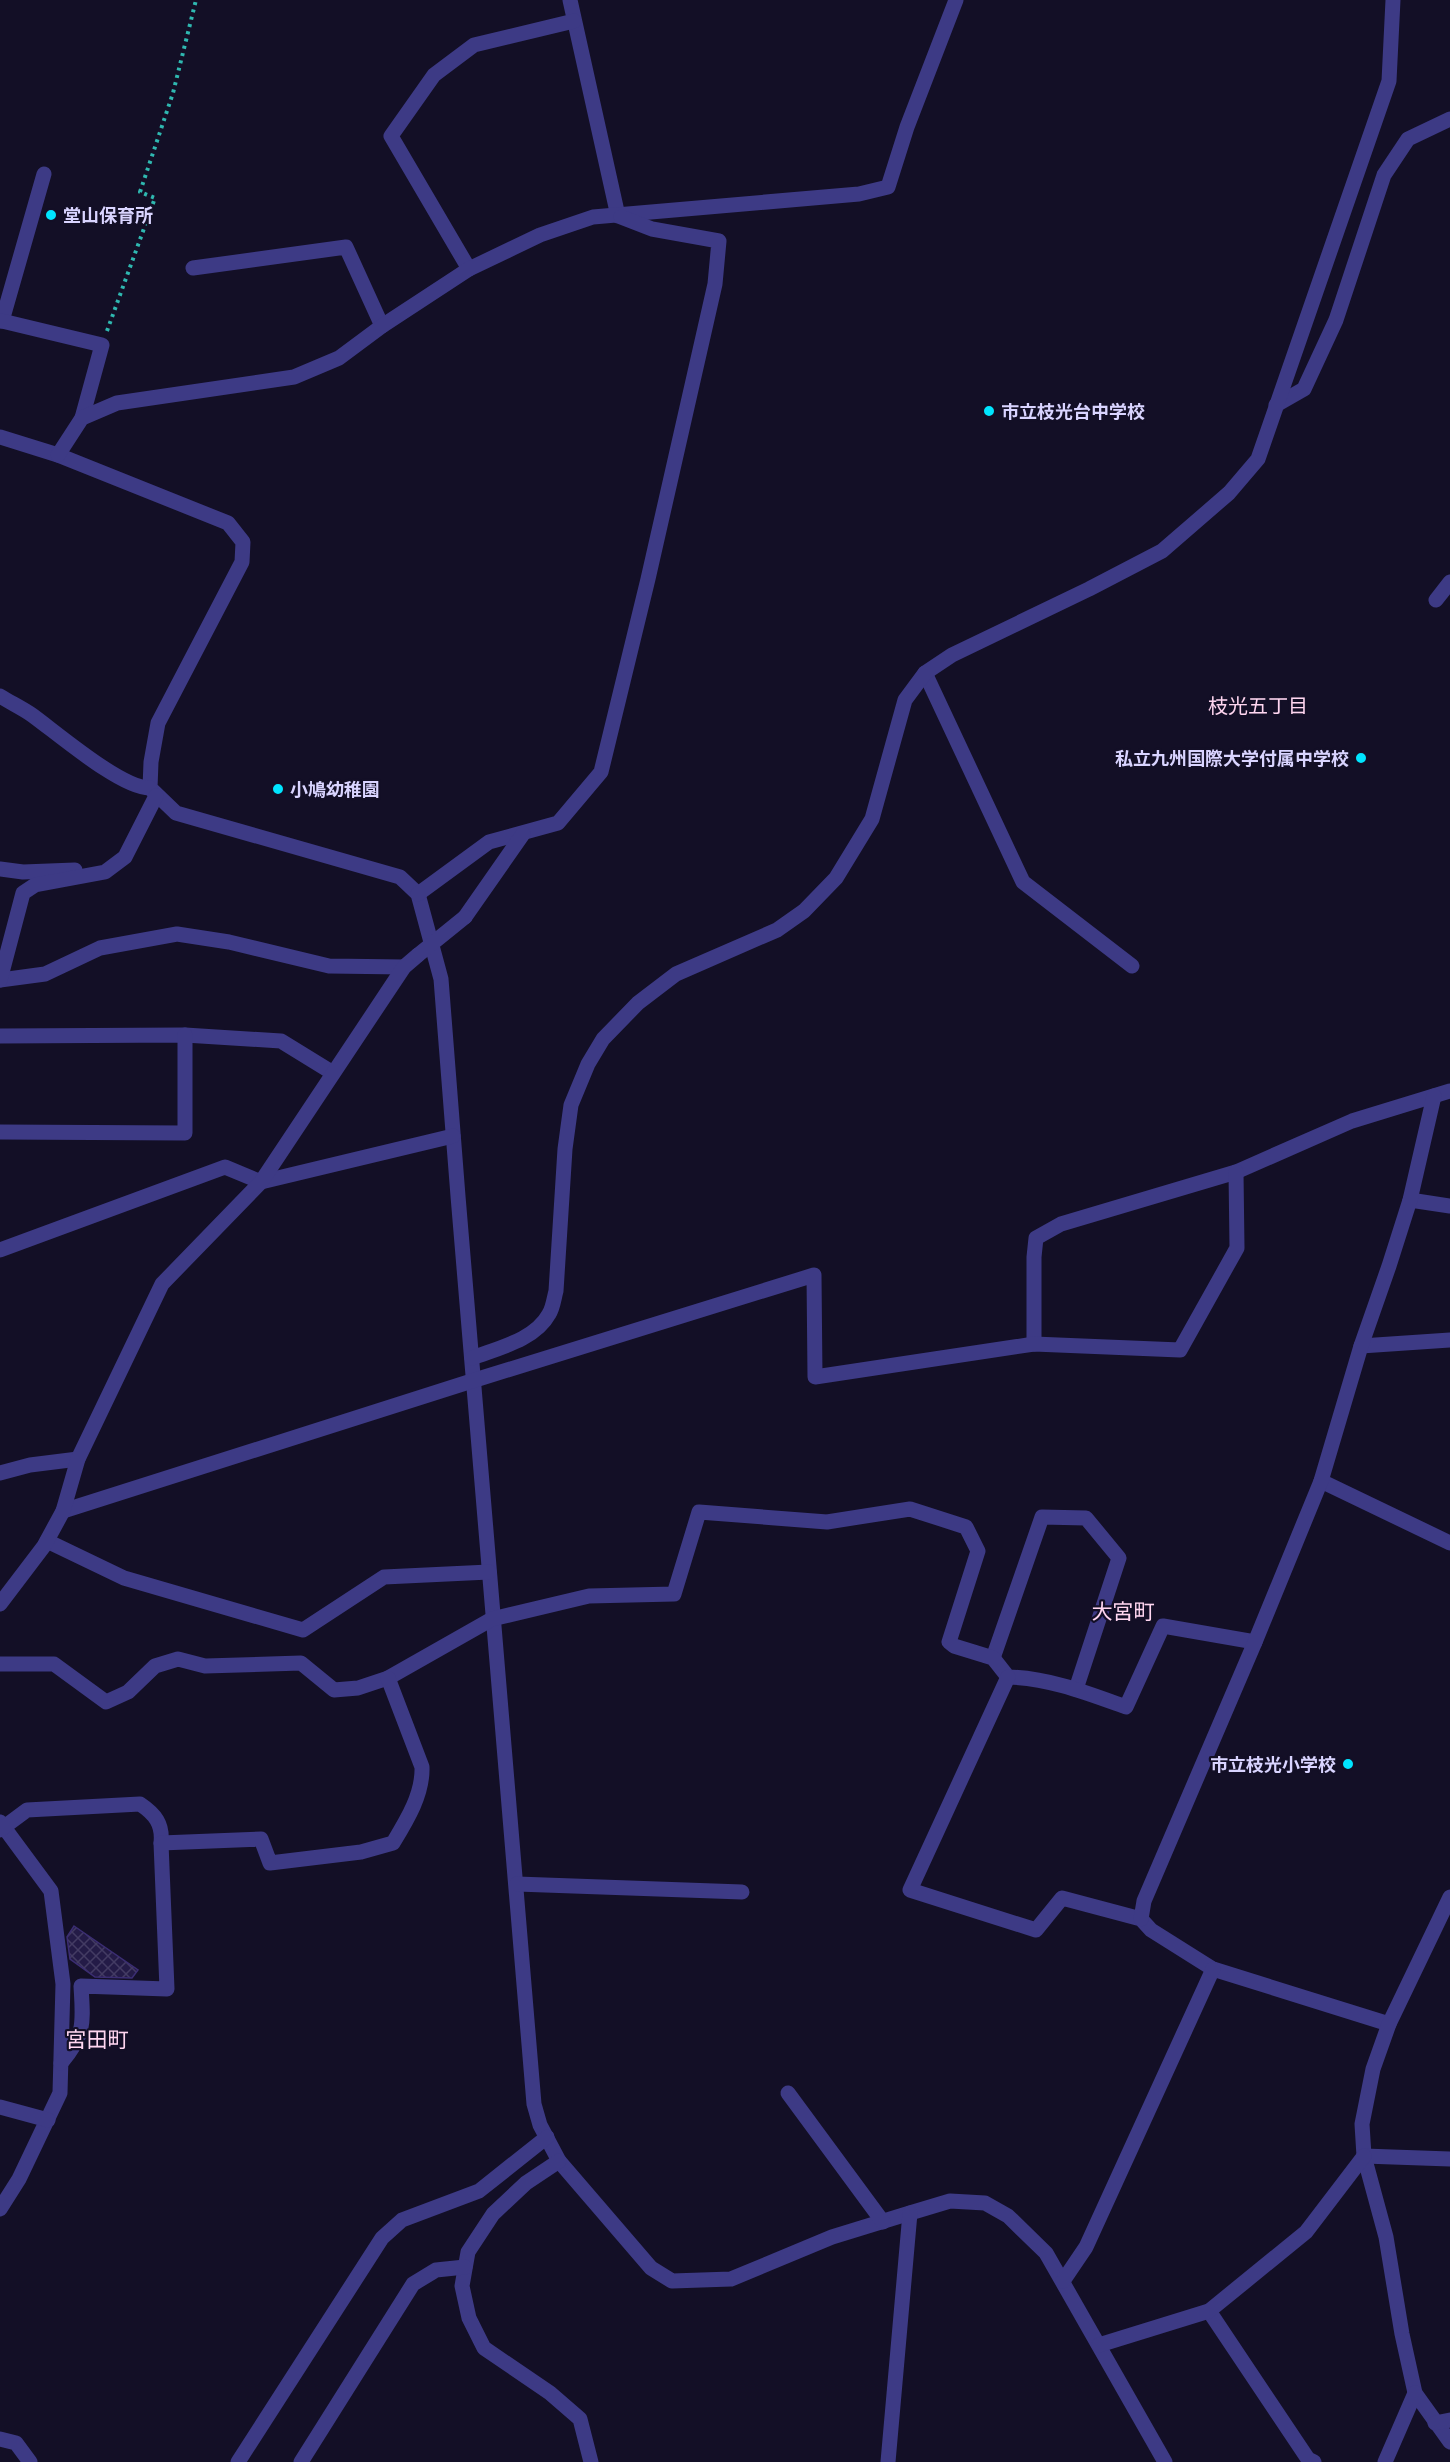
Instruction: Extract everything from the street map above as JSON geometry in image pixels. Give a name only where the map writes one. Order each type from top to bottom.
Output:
[{"type":"street","points":[[570,0],[618,216]]},
{"type":"street","points":[[82,418],[117,403],[294,377],[339,358],[382,326],[469,269],[540,235],[593,217],[859,194],[888,187],[907,128],[956,0]]},
{"type":"street","points":[[472,1358],[513,1343],[537,1329],[550,1314],[556,1291],[565,1149],[571,1104],[588,1064],[603,1040],[638,1003],[676,974],[777,930],[804,911],[836,878],[872,819],[905,700],[925,673],[952,655],[1162,551],[1229,493],[1258,459],[1389,81],[1393,0]]},
{"type":"street","points":[[469,269],[391,136],[434,75],[474,45],[574,21]]},
{"type":"street","points":[[1276,405],[1304,389],[1336,320],[1384,175],[1408,139],[1450,119]]},
{"type":"street","points":[[44,174],[1,321],[102,345],[82,418],[58,455]]},
{"type":"street","points":[[418,894],[489,842],[558,823],[601,772],[648,579],[715,284],[719,241],[652,230],[618,216]]},
{"type":"street","points":[[193,268],[346,247],[382,326]]},
{"type":"street","points":[[0,436],[58,455],[228,523],[243,542],[242,562],[158,723],[151,762],[153,792],[124,857],[105,872],[35,885],[23,893],[0,980],[45,974],[100,948],[177,934],[229,942],[329,966],[404,967]]},
{"type":"street","points":[[1436,600],[1450,582]]},
{"type":"street","points":[[925,673],[1023,882],[1132,966]]},
{"type":"street","points":[[0,696],[29,713],[119,778],[140,789],[153,792],[176,813],[400,877],[418,894],[441,979],[475,1380],[492,1619],[517,1884],[534,2104],[540,2125],[559,2161],[651,2268],[672,2281],[731,2279],[832,2237],[910,2213],[951,2201],[985,2203],[1008,2216],[1046,2253],[1165,2462]]},
{"type":"street","points":[[0,1604],[46,1541],[63,1510],[78,1459],[162,1284],[261,1182],[404,967],[465,917],[523,834]]},
{"type":"street","points":[[0,869],[23,872],[111,868]]},
{"type":"street","points":[[0,1036],[185,1035],[281,1041],[333,1073]]},
{"type":"street","points":[[0,1132],[185,1133],[185,1035]]},
{"type":"street","points":[[1034,1344],[1036,1238],[1061,1224],[1236,1172],[1352,1121],[1450,1091]]},
{"type":"street","points":[[1141,1919],[1144,1901],[1256,1642],[1321,1481],[1361,1347],[1410,1200],[1434,1096]]},
{"type":"street","points":[[0,1250],[225,1167],[261,1182],[453,1136]]},
{"type":"street","points":[[63,1510],[814,1275],[814,1377],[1034,1344],[1180,1350],[1237,1248],[1236,1172]]},
{"type":"street","points":[[1410,1200],[1450,1206]]},
{"type":"street","points":[[1361,1347],[1450,1340]]},
{"type":"street","points":[[0,1473],[30,1465],[78,1459]]},
{"type":"street","points":[[1321,1481],[1450,1543]]},
{"type":"street","points":[[0,1664],[54,1664],[106,1702],[128,1692],[155,1666],[178,1659],[205,1666],[301,1663],[334,1690],[358,1688],[388,1678],[492,1619],[589,1596],[674,1594],[699,1512],[827,1522],[909,1509],[966,1527],[978,1551],[948,1642],[993,1658],[1008,1677]]},
{"type":"street","points":[[993,1658],[1042,1517],[1086,1518],[1119,1558],[1076,1689]]},
{"type":"street","points":[[46,1541],[124,1578],[303,1630],[384,1577],[489,1572]]},
{"type":"street","points":[[1008,1677],[1031,1677],[1076,1689],[1126,1707],[1163,1626],[1256,1642]]},
{"type":"street","points":[[1008,1677],[910,1890],[1036,1930],[1062,1898],[1141,1919],[1151,1930],[1213,1969],[1389,2024]]},
{"type":"street","points":[[161,1843],[261,1839],[270,1863],[361,1852],[393,1843],[404,1825],[422,1782],[422,1767],[388,1678]]},
{"type":"street","points":[[0,2209],[19,2179],[60,2093],[63,1984],[51,1891],[2,1827],[27,1810],[140,1804],[153,1813],[162,1831],[167,1989],[81,1986],[83,2028],[72,2051],[61,2063]]},
{"type":"street","points":[[517,1884],[742,1892]]},
{"type":"street","points":[[1450,1897],[1389,2024],[1373,2069],[1362,2124],[1364,2156],[1386,2237],[1402,2334],[1415,2393],[1443,2422],[1450,2442]]},
{"type":"street","points":[[1063,2281],[1086,2247],[1213,1969]]},
{"type":"street","points":[[788,2093],[883,2222]]},
{"type":"street","points":[[0,2108],[48,2120]]},
{"type":"street","points":[[237,2462],[382,2238],[402,2220],[479,2191],[547,2138]]},
{"type":"street","points":[[1364,2156],[1450,2159]]},
{"type":"street","points":[[1099,2345],[1209,2311],[1306,2232],[1364,2156]]},
{"type":"street","points":[[559,2161],[526,2182],[493,2214],[468,2252],[462,2286],[469,2318],[484,2348],[550,2393],[580,2419],[591,2462]]},
{"type":"street","points":[[888,2462],[910,2213]]},
{"type":"street","points":[[301,2462],[413,2284],[436,2270],[465,2267]]},
{"type":"street","points":[[1209,2311],[1308,2459],[1314,2462]]},
{"type":"street","points":[[1385,2462],[1415,2393]]},
{"type":"street","points":[[0,2439],[16,2443],[30,2462]]},
{"type":"path","points":[[102,345],[155,198],[140,192],[173,93],[196,0]]},
{"type":"building","points":[[74,1926],[138,1970],[132,1978],[95,1977],[70,1959],[67,1937]]},
{"type":"place","name":"堂山保育所","points":[[51,215]]},
{"type":"place","name":"市立枝光台中学校","points":[[989,411]]},
{"type":"place","name":"私立九州国際大学付属中学校","points":[[1361,758]]},
{"type":"place","name":"小鳩幼稚園","points":[[278,789]]},
{"type":"place","name":"市立枝光小学校","points":[[1348,1764]]},
{"type":"district","name":"枝光五丁目","points":[[1258,706]]},
{"type":"district","name":"大宮町","points":[[1123,1612]]},
{"type":"district","name":"宮田町","points":[[97,2040]]}]
